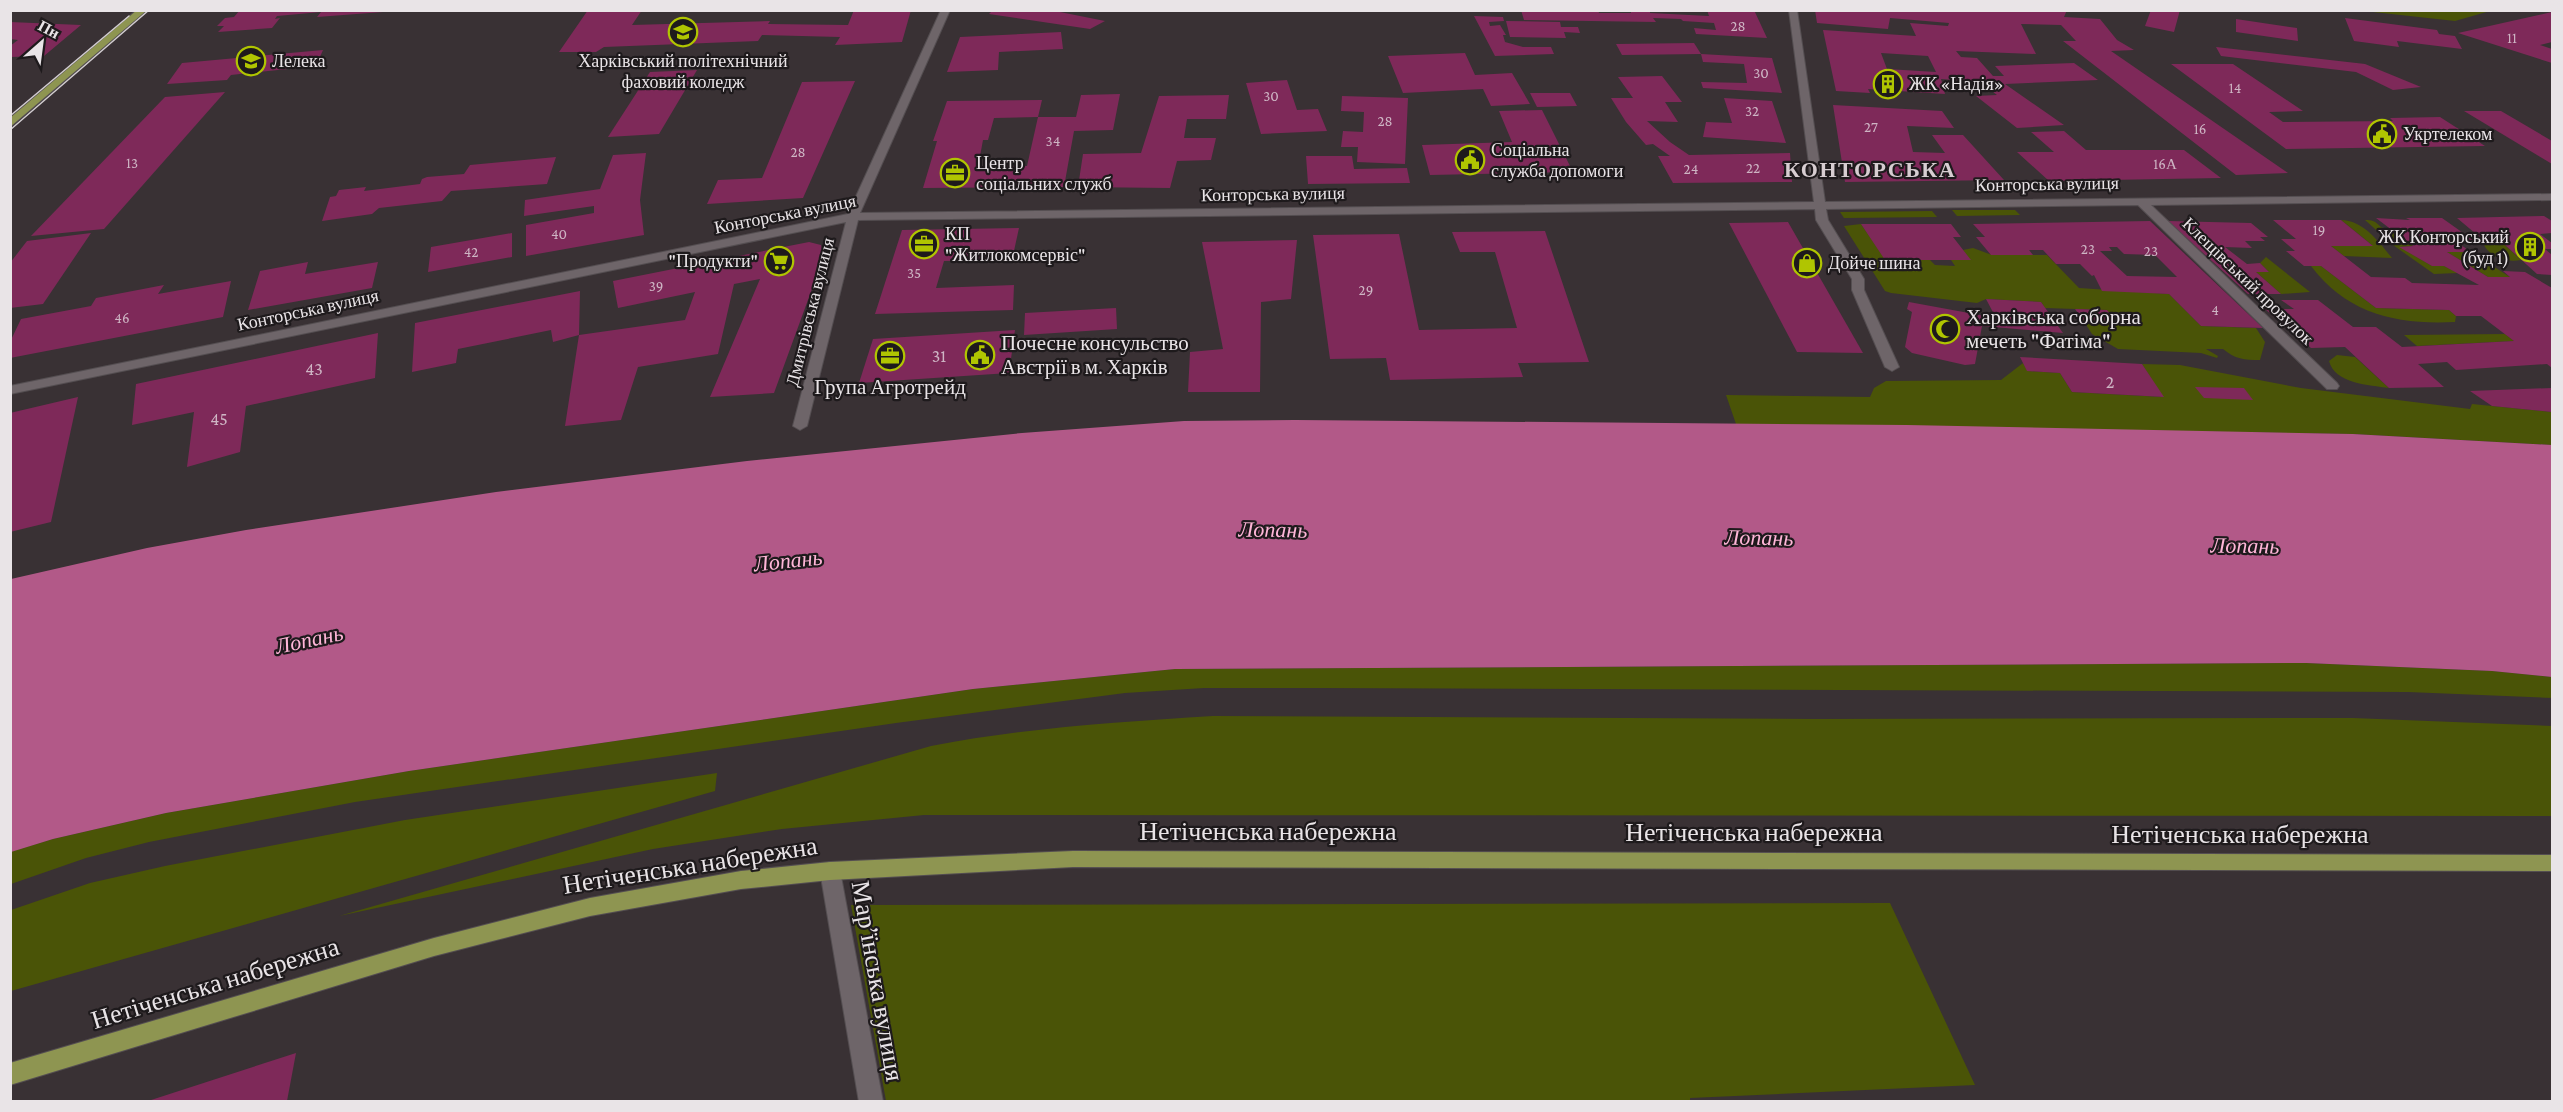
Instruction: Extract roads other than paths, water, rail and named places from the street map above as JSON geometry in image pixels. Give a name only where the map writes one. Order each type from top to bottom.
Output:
[{"type":"main road","points":[[10,124],[143,10]]},
{"type":"main road","name":"Нетіченська набережна","points":[[10,1074],[515,925],[590,907],[741,880],[830,871],[1073,859],[2553,863]]},
{"type":"street","name":"Дмитрівська вулиця","points":[[800,426],[853,218],[946,10]]},
{"type":"street","points":[[1793,10],[1818,205],[1822,220],[1858,279],[1858,290],[1892,367]]},
{"type":"street","name":"Конторська вулиця","points":[[10,390],[853,218],[2553,196]]},
{"type":"street","name":"Клещівський провулок","points":[[2139,201],[2332,386]]},
{"type":"street","name":"Мар’їнська вулиця","points":[[830,871],[871,1101]]},
{"type":"water","name":"Лопань","points":[[1184,421],[1907,425],[2353,434],[2552,445],[2552,677],[2492,671],[2306,663],[1175,669],[973,689],[409,771],[166,813],[53,839],[11,852],[11,579],[147,548],[246,530],[496,492],[747,461],[1022,433]]},
{"type":"tram line","points":[[10,130],[149,10]]},
{"type":"tram line","points":[[10,116],[129,16]]},
{"type":"place","name":"Харківський політехнічний фаховий коледж","points":[[683,32]]},
{"type":"place","name":"Лелека","points":[[251,61]]},
{"type":"place","name":"ЖК «Надія»","points":[[1888,84]]},
{"type":"place","name":"Укртелеком","points":[[2382,134]]},
{"type":"place","name":"Соціальна служба допомоги","points":[[1470,160]]},
{"type":"place","name":"Центр соціальних служб","points":[[955,173]]},
{"type":"place","name":"КП \"Житлокомсервіс\"","points":[[924,244]]},
{"type":"place","name":"ЖК Конторський (буд 1)","points":[[2530,247]]},
{"type":"place","name":"\"Продукти\"","points":[[779,261]]},
{"type":"place","name":"Дойче шина","points":[[1807,263]]},
{"type":"place","name":"Харківська соборна мечеть \"Фатіма\"","points":[[1945,329]]},
{"type":"place","name":"Почесне консульство Австрії в м. Харків","points":[[980,355]]},
{"type":"place","name":"Група Агротрейд","points":[[890,356]]},
{"type":"district","name":"КОНТОРСЬКА","points":[[1870,169]]}]
